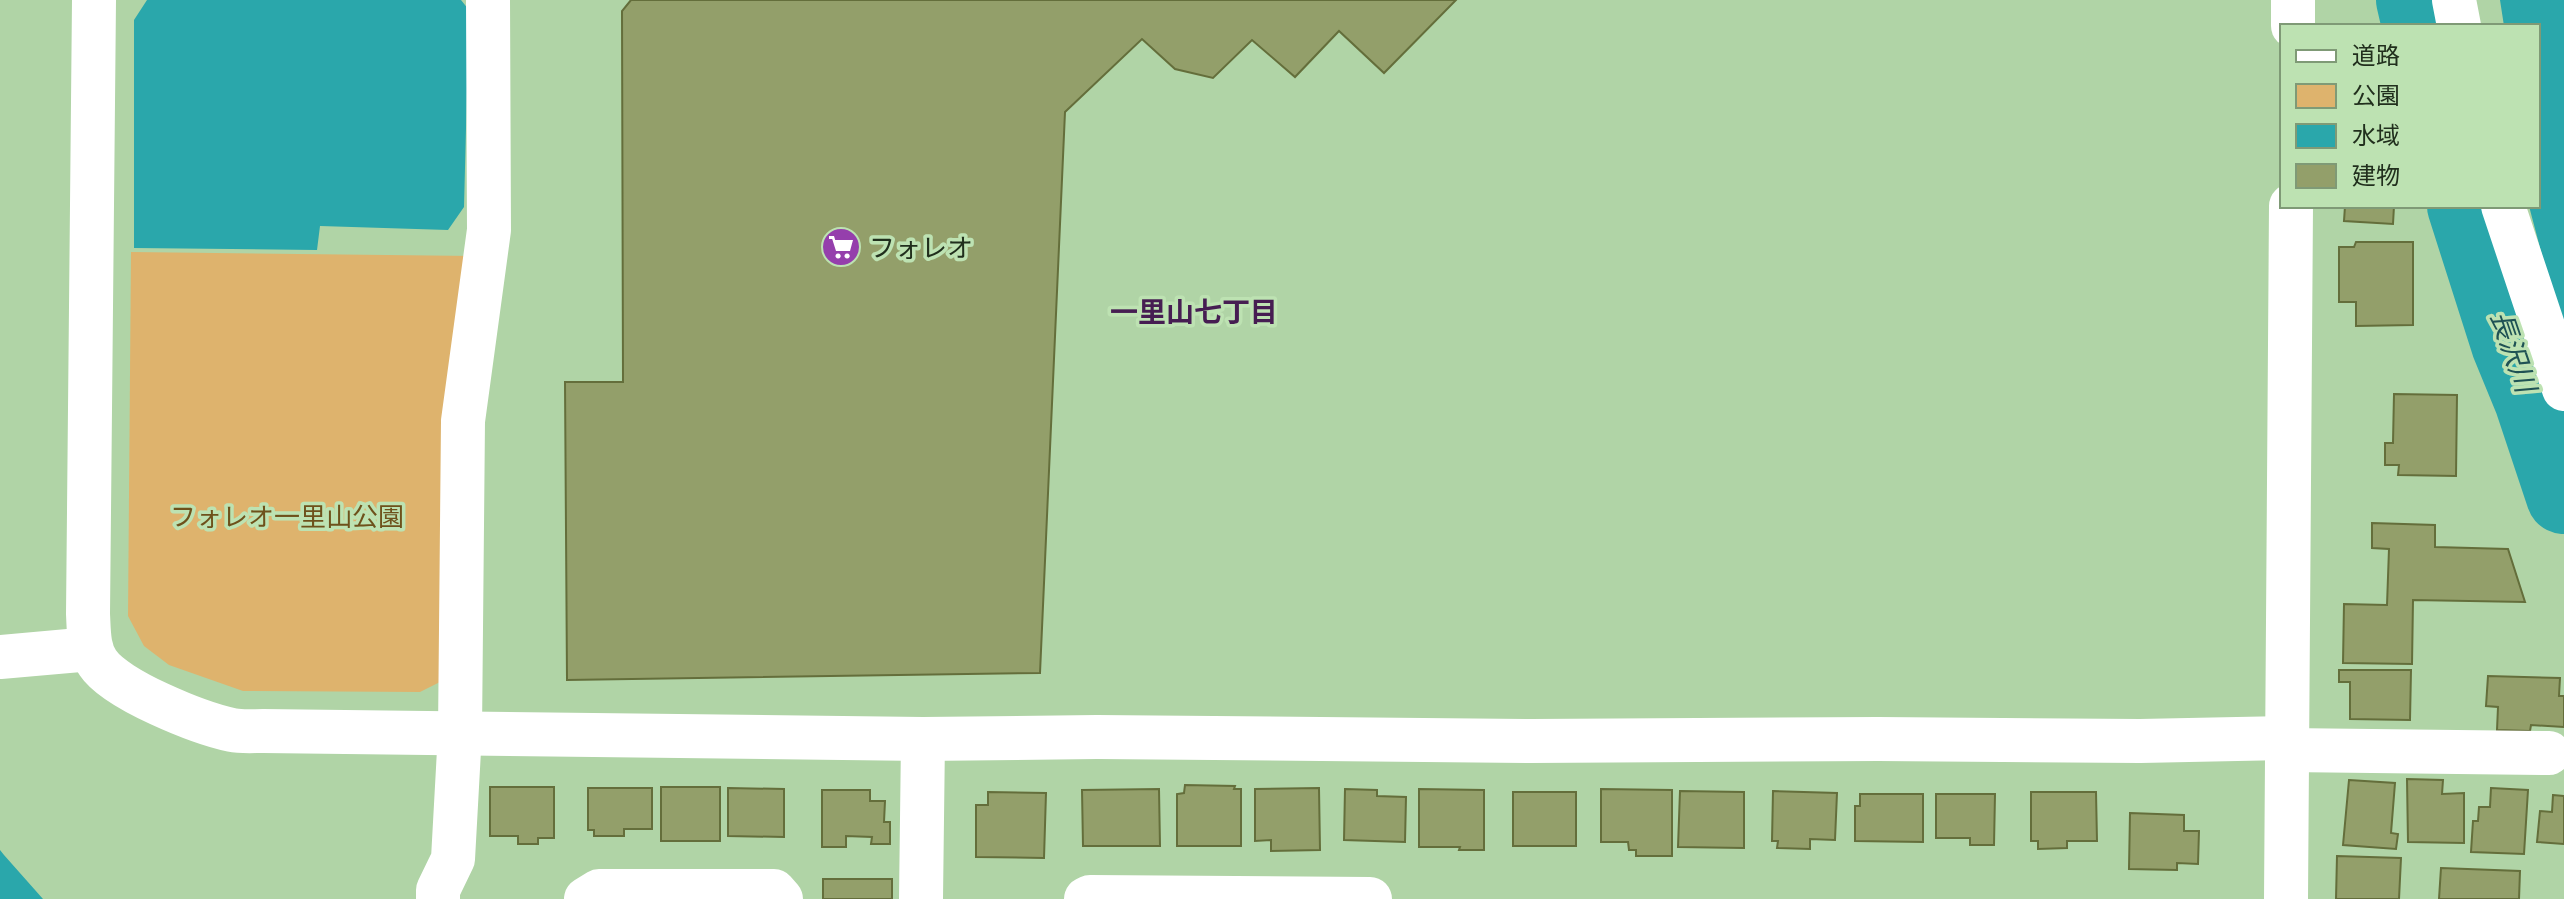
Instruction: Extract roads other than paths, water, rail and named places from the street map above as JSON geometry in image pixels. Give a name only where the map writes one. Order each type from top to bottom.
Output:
[{"type":"street","points":[[94,0],[88,614],[91,649],[99,665],[115,680],[141,695],[233,730],[923,739],[2108,741],[2549,753]]},
{"type":"street","points":[[438,899],[438,890],[453,859],[460,732],[463,421],[489,230],[488,0]]},
{"type":"street","points":[[2293,0],[2293,24]]},
{"type":"street","points":[[2454,0],[2459,24]]},
{"type":"street","points":[[2286,899],[2291,208]]},
{"type":"street","points":[[2504,208],[2564,389]]},
{"type":"street","points":[[0,657],[91,649]]},
{"type":"street","points":[[921,899],[923,739]]},
{"type":"street","points":[[586,899],[599,891],[774,891],[781,899]]},
{"type":"street","points":[[1086,899],[1370,899]]},
{"type":"water","points":[[147,0],[461,0],[469,10],[464,207],[448,230],[320,226],[317,250],[134,248],[134,20]]},
{"type":"water","points":[[2500,0],[2564,0],[2564,323],[2552,293],[2530,208],[2540,208],[2540,24],[2504,24]]},
{"type":"water","points":[[0,850],[4,855],[43,899],[0,899]]},
{"type":"waterway","name":"長沢川","points":[[2414,0],[2420,24]]},
{"type":"waterway","name":"長沢川","points":[[2466,208],[2509,344],[2532,400],[2564,496]]},
{"type":"place","name":"フォレオ","points":[[841,247]]},
{"type":"district","name":"一里山七丁目","points":[[1194,311]]},
{"type":"park label","name":"フォレオ一里山公園","points":[[287,516]]}]
